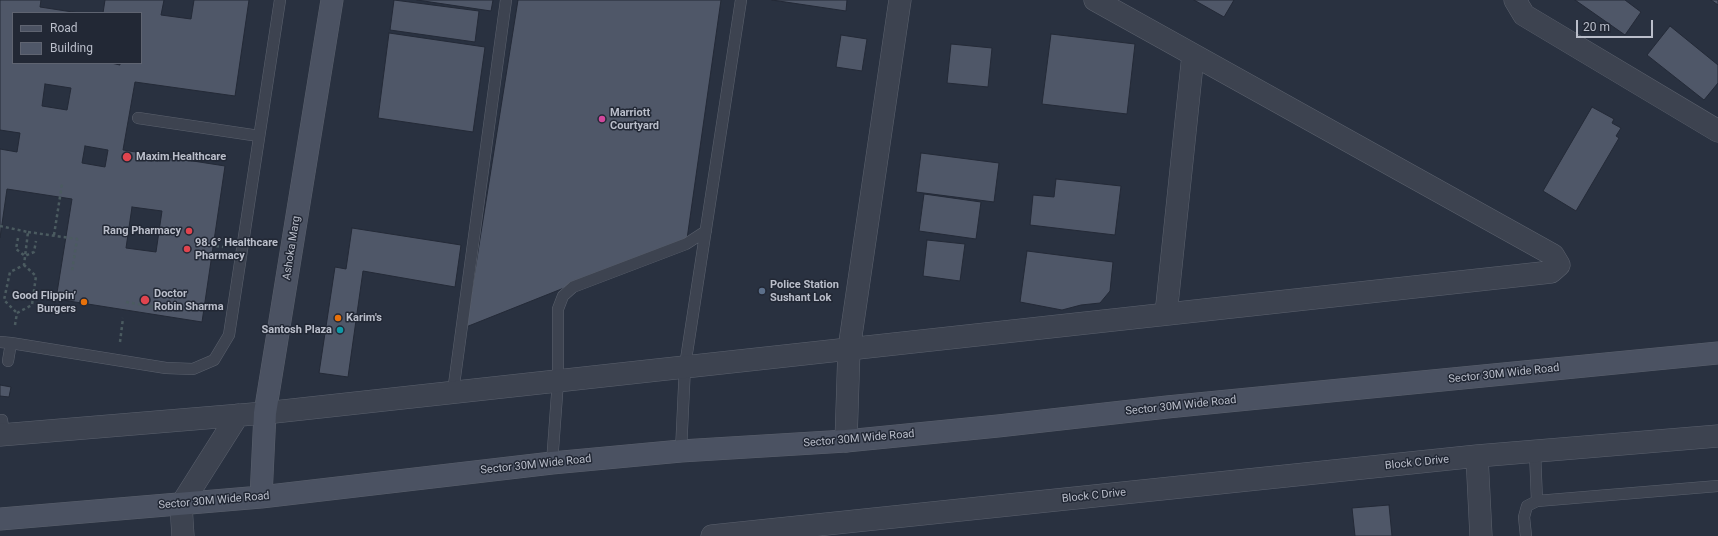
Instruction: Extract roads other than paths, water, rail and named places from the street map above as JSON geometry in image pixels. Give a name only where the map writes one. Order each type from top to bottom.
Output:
[{"type":"main road","name":"Ashoka Marg","points":[[261,497],[265,413],[332,0]]},
{"type":"main road","name":"Sector 30M Wide Road","points":[[0,519],[181,505],[552,463],[681,451],[846,441],[1167,407],[1718,353]]},
{"type":"street","points":[[846,441],[849,349],[900,0]]},
{"type":"street","points":[[2,430],[265,413],[1551,272],[1559,266],[1553,255],[1094,0]]},
{"type":"street","points":[[1515,0],[1524,15],[1718,130]]},
{"type":"street","points":[[1166,314],[1193,54]]},
{"type":"street","points":[[183,536],[181,505],[238,415]]},
{"type":"street","name":"Block C Drive","points":[[712,536],[1477,456],[1718,436]]},
{"type":"street","points":[[1477,456],[1481,536]]},
{"type":"lane","points":[[8,361],[6,342],[166,368],[193,369],[214,360],[229,335],[280,0]]},
{"type":"lane","points":[[453,392],[506,0]]},
{"type":"lane","points":[[681,451],[685,366],[741,0]]},
{"type":"lane","points":[[138,118],[259,136]]},
{"type":"lane","points":[[552,463],[558,380],[558,308],[563,296],[573,287],[686,244],[706,231]]},
{"type":"lane","points":[[1535,452],[1537,501]]},
{"type":"lane","points":[[1526,536],[1524,517],[1527,506],[1537,501],[1718,486]]},
{"type":"place","name":"Marriott Courtyard","points":[[602,119]]},
{"type":"place","name":"Maxim Healthcare","points":[[127,157]]},
{"type":"place","name":"Rang Pharmacy","points":[[189,231]]},
{"type":"place","name":"98.6° Healthcare Pharmacy","points":[[187,249]]},
{"type":"place","name":"Police Station Sushant Lok","points":[[762,291]]},
{"type":"place","name":"Doctor Robin Sharma","points":[[145,300]]},
{"type":"place","name":"Good Flippin’ Burgers","points":[[84,302]]},
{"type":"place","name":"Karim's","points":[[338,318]]},
{"type":"place","name":"Santosh Plaza","points":[[340,330]]}]
